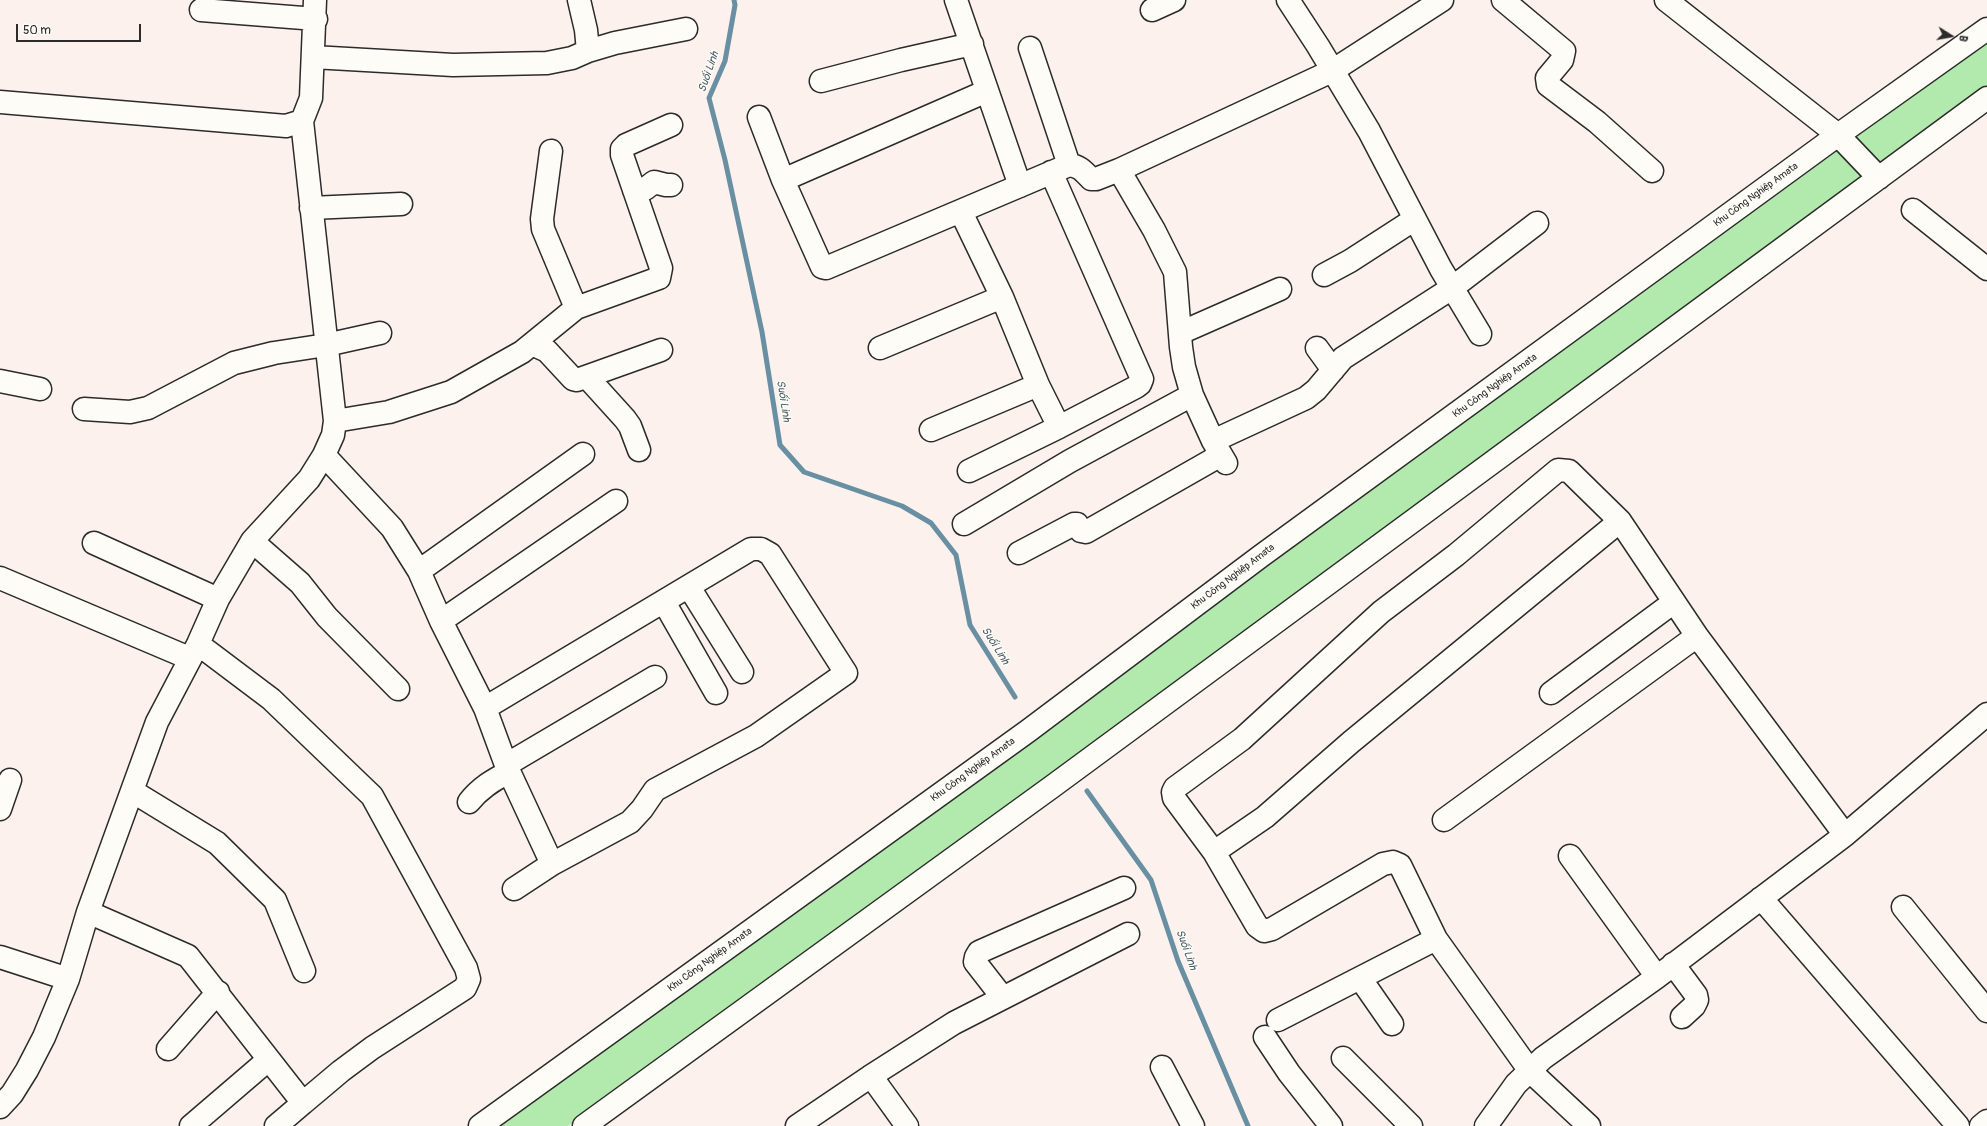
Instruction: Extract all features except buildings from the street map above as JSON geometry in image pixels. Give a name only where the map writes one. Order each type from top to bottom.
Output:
[{"type":"street","points":[[579,0],[586,30],[588,51]]},
{"type":"street","points":[[956,0],[1020,186]]},
{"type":"street","points":[[1152,10],[1174,0]]},
{"type":"street","points":[[1288,0],[1369,131],[1412,216],[1452,288],[1480,334]]},
{"type":"street","points":[[759,117],[783,180],[822,266],[826,268],[1060,169],[1076,166],[1082,169],[1091,179],[1096,179],[1119,170],[1332,71],[1442,0]]},
{"type":"street","points":[[1503,0],[1564,52],[1562,60],[1547,78],[1548,85],[1597,122],[1652,171]]},
{"type":"street","points":[[1666,0],[1838,135],[1879,178]]},
{"type":"street","points":[[0,1107],[12,1094],[28,1070],[44,1037],[68,979],[88,912],[158,722],[218,599],[252,541],[309,479],[324,456],[333,435],[334,421],[302,121],[311,98],[315,9],[201,10]]},
{"type":"street","points":[[313,57],[453,65],[547,63],[572,58],[588,51],[615,43],[686,29]]},
{"type":"street","name":"Khu Công Nghiệp Amata","points":[[480,1126],[1015,740],[1261,556],[1838,135],[1987,29]]},
{"type":"street","points":[[820,81],[901,60],[972,44]]},
{"type":"street","points":[[969,471],[1136,388],[1142,379],[1060,169],[1030,48]]},
{"type":"street","points":[[783,180],[987,91]]},
{"type":"street","points":[[584,1126],[1053,786],[1987,98]]},
{"type":"street","points":[[0,102],[286,126],[302,121]]},
{"type":"street","points":[[334,421],[389,412],[451,392],[522,352],[548,329],[576,308],[659,278],[661,274],[622,155],[622,149],[626,145],[671,125]]},
{"type":"street","points":[[550,152],[542,219],[543,229],[576,308]]},
{"type":"street","points":[[1119,170],[1154,230],[1175,272],[1184,367],[1192,395],[1220,453]]},
{"type":"street","points":[[634,190],[644,189],[654,182],[671,185]]},
{"type":"street","points":[[311,208],[401,204]]},
{"type":"street","points":[[1913,210],[1987,269]]},
{"type":"street","points":[[961,212],[1002,298],[1038,385],[1059,427]]},
{"type":"street","points":[[1371,233],[1412,216]]},
{"type":"street","points":[[1324,274],[1350,261],[1412,216]]},
{"type":"street","points":[[1019,553],[1074,524],[1077,524],[1081,531],[1086,532],[1220,453],[1306,398],[1316,390],[1343,358],[1452,288],[1537,223]]},
{"type":"street","points":[[1180,333],[1280,289]]},
{"type":"street","points":[[880,348],[1002,298]]},
{"type":"street","points":[[84,409],[130,412],[148,408],[234,363],[274,353],[326,345],[380,333]]},
{"type":"street","points":[[532,344],[547,351],[573,379],[578,380],[661,350]]},
{"type":"street","points":[[1317,348],[1333,370]]},
{"type":"street","points":[[586,377],[625,419],[630,426],[639,450]]},
{"type":"street","points":[[0,381],[40,389]]},
{"type":"street","points":[[931,430],[1038,385]]},
{"type":"street","points":[[964,524],[1070,461],[1192,395]]},
{"type":"street","points":[[419,571],[583,454]]},
{"type":"street","points":[[324,456],[392,528],[419,571],[441,621],[485,708],[508,768],[552,864]]},
{"type":"street","points":[[1589,1126],[1530,1071],[1436,939],[1400,865],[1393,862],[1383,864],[1272,930],[1264,931],[1257,926],[1214,852],[1174,798],[1173,792],[1175,788],[1242,739],[1381,612],[1456,555],[1558,470],[1569,471],[1620,521],[1697,636],[1845,835]]},
{"type":"street","points":[[441,621],[616,501]]},
{"type":"street","points":[[1214,852],[1265,817],[1358,737],[1620,521]]},
{"type":"street","points":[[252,541],[300,583],[327,617],[398,689]]},
{"type":"street","points":[[94,544],[218,599]]},
{"type":"street","points":[[485,708],[751,549],[761,549],[770,554],[846,673],[756,736],[655,790],[642,809],[630,822],[552,864],[514,889]]},
{"type":"street","points":[[0,578],[193,651],[271,699],[372,796],[466,968],[469,979],[465,988],[372,1048],[341,1071],[276,1126]]},
{"type":"street","points":[[689,587],[742,672]]},
{"type":"street","points":[[664,602],[716,693]]},
{"type":"street","points":[[1552,694],[1674,602]]},
{"type":"street","points":[[1444,820],[1697,636]]},
{"type":"street","points":[[469,802],[476,794],[508,768],[655,677]]},
{"type":"street","points":[[1486,1126],[1516,1084],[1543,1058],[1665,971],[1845,835],[1987,714]]},
{"type":"street","points":[[0,809],[10,780]]},
{"type":"street","points":[[132,790],[217,843],[275,900],[304,971]]},
{"type":"street","points":[[1570,856],[1665,971],[1696,994],[1697,1000],[1694,1006],[1682,1017]]},
{"type":"street","points":[[1003,998],[975,962],[976,956],[979,952],[1124,888]]},
{"type":"street","points":[[1761,898],[1958,1126]]},
{"type":"street","points":[[1903,907],[1987,1011]]},
{"type":"street","points":[[88,912],[188,956],[218,992],[268,1060],[277,1069],[303,1103]]},
{"type":"street","points":[[797,1126],[871,1076],[954,1023],[1128,934]]},
{"type":"street","points":[[1278,1020],[1436,939]]},
{"type":"street","points":[[0,957],[68,979]]},
{"type":"street","points":[[1360,978],[1392,1024]]},
{"type":"street","points":[[168,1049],[218,992]]},
{"type":"street","points":[[1265,1037],[1289,1073],[1330,1126]]},
{"type":"street","points":[[1343,1058],[1411,1126]]},
{"type":"street","points":[[191,1126],[268,1060]]},
{"type":"street","points":[[1162,1067],[1193,1126]]},
{"type":"street","points":[[871,1076],[907,1126]]},
{"type":"street","points":[[1981,1126],[1987,1121]]},
{"type":"green space","points":[[1987,41],[1987,87],[1877,168],[1849,138]]},
{"type":"green space","points":[[1840,145],[1868,174],[1046,780],[568,1126],[496,1126]]},
{"type":"waterway","name":"Suối Linh","points":[[734,0],[735,5],[725,61],[709,98],[725,160],[762,332],[780,445],[804,472],[902,506],[931,523],[956,555],[970,625],[1015,697]]},
{"type":"waterway","name":"Suối Linh","points":[[1087,791],[1151,880],[1178,961],[1248,1126]]}]
